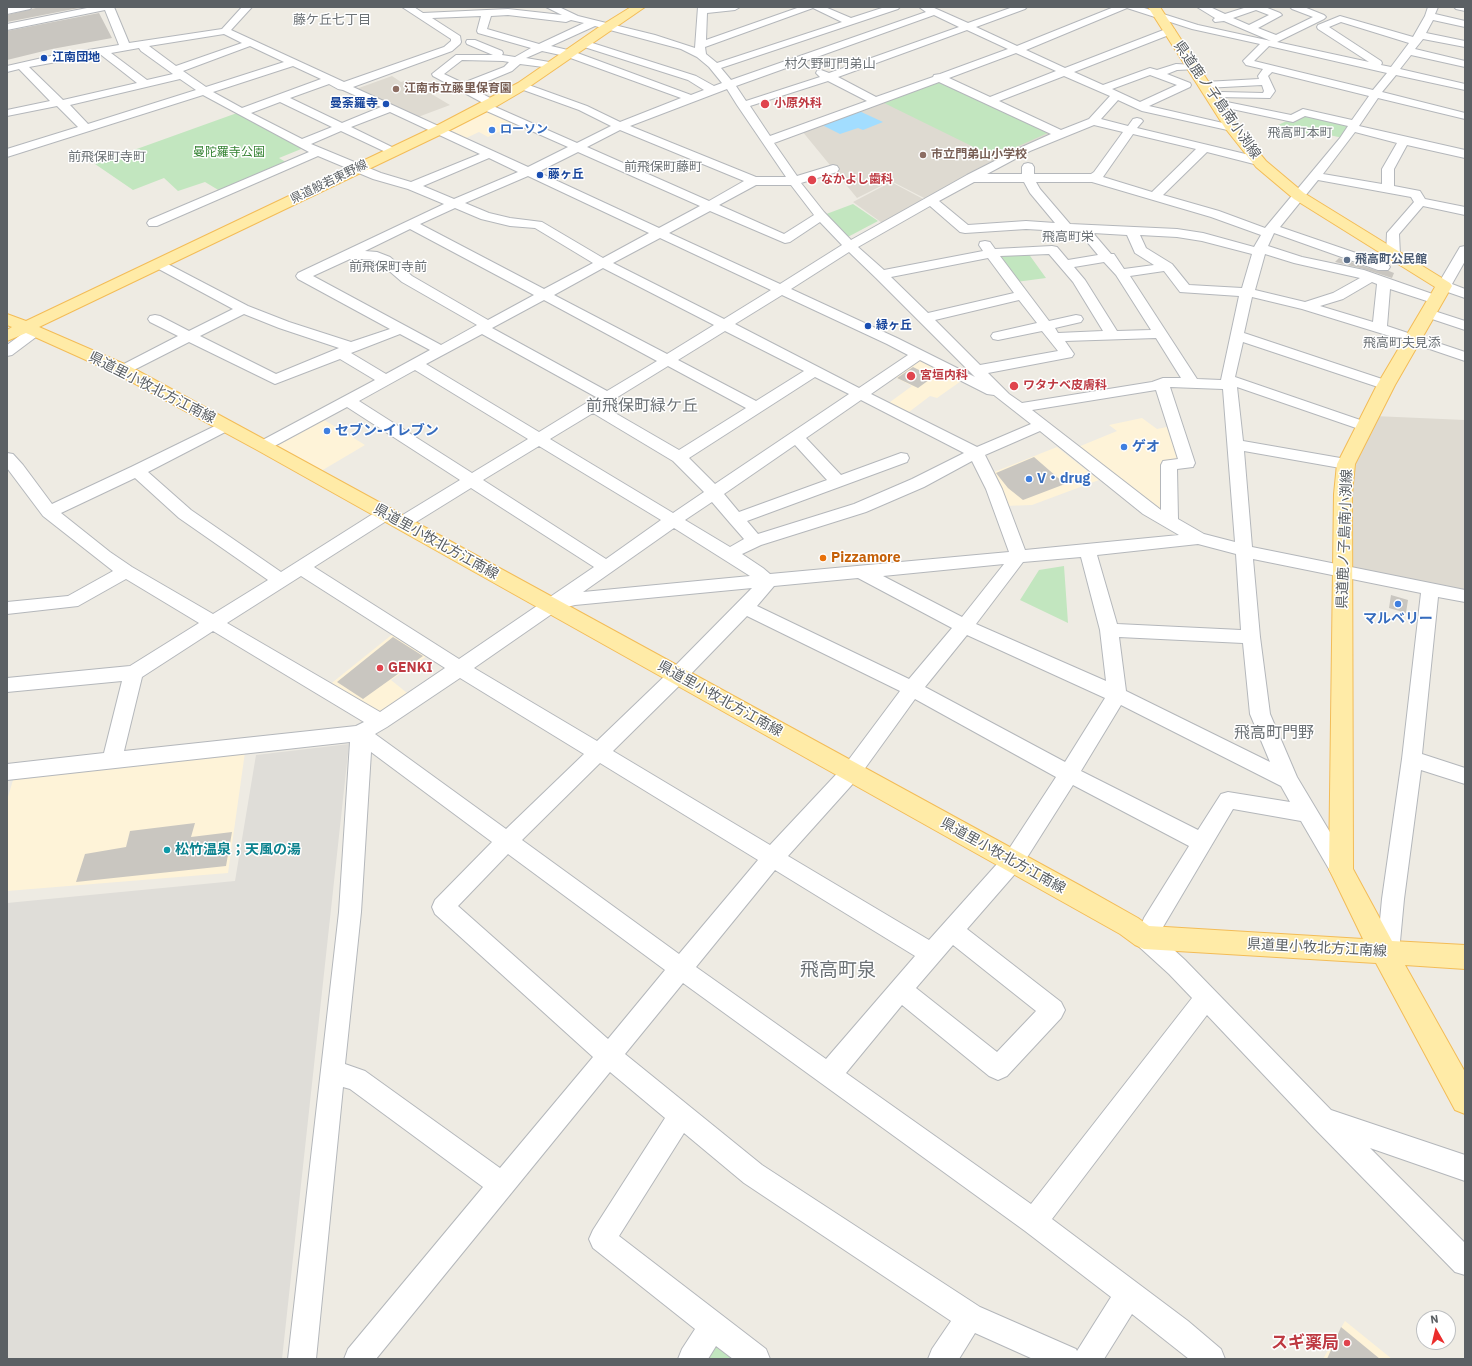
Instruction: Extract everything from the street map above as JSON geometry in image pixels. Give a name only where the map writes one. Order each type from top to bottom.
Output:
[{"type":"main road","name":"県道般若東野線","points":[[7,336],[22,326],[160,264],[489,105],[522,86],[582,43],[639,7]]},
{"type":"main road","name":"県道鹿ノ子島南小渕線","points":[[1161,18],[1232,128],[1258,161],[1284,186],[1390,259],[1436,300],[1386,385],[1346,464],[1343,494],[1341,869],[1345,879],[1465,1100]]},
{"type":"main road","name":"県道里小牧北方江南線","points":[[22,326],[123,370],[263,446],[1013,861],[1147,937],[1465,957]]},
{"type":"street","points":[[7,11],[27,7]]},
{"type":"street","points":[[7,27],[108,7],[125,47]]},
{"type":"street","points":[[228,32],[247,7]]},
{"type":"street","points":[[407,7],[432,16],[445,24],[508,12],[548,12],[651,37],[685,48],[700,50],[809,7]]},
{"type":"street","points":[[735,7],[702,9],[700,50],[729,84],[794,181],[821,216],[850,246],[926,318],[1004,397]]},
{"type":"street","points":[[817,7],[851,22]]},
{"type":"street","points":[[715,67],[895,7]]},
{"type":"street","points":[[924,7],[1143,107],[1232,128]]},
{"type":"street","points":[[743,105],[829,77],[1022,7]]},
{"type":"street","points":[[768,141],[1017,49],[1123,7]]},
{"type":"street","points":[[1131,7],[1161,18],[1196,27],[1465,87]]},
{"type":"street","points":[[1202,7],[1223,18],[1276,39],[1321,17],[1296,7]]},
{"type":"street","points":[[1196,27],[1256,7],[1277,15],[1250,28]]},
{"type":"street","points":[[1459,7],[1465,8]]},
{"type":"street","points":[[342,86],[448,50],[456,42],[456,38],[419,12]]},
{"type":"street","points":[[485,17],[504,37],[516,36],[527,31],[548,12]]},
{"type":"street","points":[[440,350],[303,276],[455,203],[528,172],[620,126],[690,98],[935,12]]},
{"type":"street","points":[[1341,869],[1288,780],[1260,714],[1251,637],[1245,551],[1229,382],[1243,306],[1260,250],[1269,231],[1315,176],[1353,126],[1376,94],[1390,70],[1408,51],[1432,12],[1465,24]]},
{"type":"street","points":[[485,17],[479,37],[448,57],[503,58],[550,65]]},
{"type":"street","points":[[989,100],[1065,71],[1161,18]]},
{"type":"street","points":[[1390,70],[1322,27],[1340,19],[1417,38],[1465,44]]},
{"type":"street","points":[[464,87],[508,69],[522,56],[593,23]]},
{"type":"street","points":[[701,26],[714,26]]},
{"type":"street","points":[[7,69],[228,32],[918,354],[1004,397],[1042,425],[1133,499],[1170,523],[1198,538],[1245,551],[1465,596]]},
{"type":"street","points":[[516,36],[540,47],[568,53],[690,98]]},
{"type":"street","points":[[471,42],[498,53]]},
{"type":"street","points":[[7,113],[114,92],[145,84],[179,73],[250,43]]},
{"type":"street","points":[[582,43],[692,78],[713,90]]},
{"type":"street","points":[[1266,43],[1248,61],[1269,68],[1465,116]]},
{"type":"street","points":[[105,53],[125,47],[144,47],[204,91],[318,152],[377,176],[412,186],[485,216],[510,222],[538,225],[603,263],[976,453],[994,489],[1019,556]]},
{"type":"street","points":[[770,49],[875,101]]},
{"type":"street","points":[[1408,51],[1465,64]]},
{"type":"street","points":[[105,53],[145,84]]},
{"type":"street","points":[[460,57],[437,74],[464,87],[489,105],[577,147],[709,206],[785,239],[821,216]]},
{"type":"street","points":[[7,153],[293,63]]},
{"type":"street","points":[[7,75],[24,67]]},
{"type":"street","points":[[24,67],[71,112],[86,129]]},
{"type":"street","points":[[1157,74],[1176,67],[1193,67]]},
{"type":"street","points":[[1211,94],[1266,96],[1270,91],[1263,76],[1269,68]]},
{"type":"street","points":[[1093,178],[1098,175],[1130,130],[1143,107],[1186,85],[1150,70],[1104,89]]},
{"type":"street","points":[[938,77],[1061,134]]},
{"type":"street","points":[[242,112],[329,80]]},
{"type":"street","points":[[104,85],[114,92]]},
{"type":"street","points":[[522,86],[583,108],[620,126],[754,181],[794,181],[832,169]]},
{"type":"street","points":[[1211,94],[1293,120],[1303,112],[1404,141],[1465,154]]},
{"type":"street","points":[[7,685],[134,673],[300,567],[394,518],[472,481],[850,246],[971,178],[1026,150],[1093,121],[1117,95]]},
{"type":"street","points":[[281,98],[394,152]]},
{"type":"street","points":[[302,143],[389,108]]},
{"type":"street","points":[[1093,121],[1203,149],[1258,161]]},
{"type":"street","points":[[1388,189],[1388,169],[1404,141]]},
{"type":"street","points":[[1155,196],[1203,149]]},
{"type":"street","points":[[1026,150],[1028,178],[1034,190],[1066,228]]},
{"type":"street","points":[[153,223],[318,152]]},
{"type":"street","points":[[412,186],[489,154]]},
{"type":"street","points":[[1315,176],[1416,194],[1420,202]]},
{"type":"street","points":[[971,178],[1093,178],[1269,231],[1390,259]]},
{"type":"street","points":[[263,446],[754,181]]},
{"type":"street","points":[[931,201],[965,228],[1026,225],[1177,233],[1203,237],[1260,250],[1376,279],[1436,300],[1465,326]]},
{"type":"street","points":[[1420,202],[1465,211]]},
{"type":"street","points":[[1306,306],[1338,296],[1376,279],[1390,259],[1393,233],[1420,202]]},
{"type":"street","points":[[410,224],[545,294],[757,408]]},
{"type":"street","points":[[972,228],[1067,354],[978,370]]},
{"type":"street","points":[[1083,229],[1109,257],[1121,273],[1162,334],[1192,383]]},
{"type":"street","points":[[1131,230],[1140,250],[1166,268],[1185,289],[1248,292],[1306,306],[1380,328],[1465,357]]},
{"type":"street","points":[[881,275],[991,253],[1052,250],[1066,264],[1078,280],[1113,336]]},
{"type":"street","points":[[1436,300],[1464,254]]},
{"type":"street","points":[[349,255],[372,255],[385,260],[407,279],[484,326],[608,397]]},
{"type":"street","points":[[1066,264],[1109,257]]},
{"type":"street","points":[[160,264],[243,309],[346,350],[385,379]]},
{"type":"street","points":[[1121,273],[1166,268]]},
{"type":"street","points":[[1376,279],[1380,328]]},
{"type":"street","points":[[1436,300],[1465,294]]},
{"type":"street","points":[[926,318],[1023,295]]},
{"type":"street","points":[[123,370],[243,309]]},
{"type":"street","points":[[155,319],[275,380],[401,329]]},
{"type":"street","points":[[998,336],[1076,319]]},
{"type":"street","points":[[7,352],[22,326]]},
{"type":"street","points":[[1055,337],[1162,334]]},
{"type":"street","points":[[1238,336],[1386,385]]},
{"type":"street","points":[[7,772],[359,734],[380,722],[918,354]]},
{"type":"street","points":[[415,364],[540,438],[672,521],[729,554],[757,572],[765,580],[765,586],[678,675],[507,841],[443,907],[609,1056],[753,1174],[970,1317],[1066,1359]]},
{"type":"street","points":[[679,457],[814,371]]},
{"type":"street","points":[[1019,408],[1156,386],[1163,382],[1229,382],[1364,426]]},
{"type":"street","points":[[1161,383],[1187,463],[1169,465],[1170,523]]},
{"type":"street","points":[[347,400],[606,567]]},
{"type":"street","points":[[592,406],[679,457],[714,493],[755,541]]},
{"type":"street","points":[[729,554],[755,541],[860,508],[918,483],[976,453],[1042,425]]},
{"type":"street","points":[[49,512],[137,471],[226,426]]},
{"type":"street","points":[[796,437],[838,482]]},
{"type":"street","points":[[1235,444],[1346,464]]},
{"type":"street","points":[[736,519],[901,458]]},
{"type":"street","points":[[10,465],[49,512],[104,556],[212,623],[380,722]]},
{"type":"street","points":[[137,471],[185,514],[280,580]]},
{"type":"street","points":[[552,605],[575,599],[1198,538]]},
{"type":"street","points":[[829,1074],[900,989],[1013,861],[1069,774],[1117,695],[1109,630],[1099,588],[1087,550]]},
{"type":"street","points":[[358,1359],[772,858],[851,772],[912,689],[994,590],[1019,556]]},
{"type":"street","points":[[300,567],[459,668],[932,954]]},
{"type":"street","points":[[7,608],[72,602],[126,571]]},
{"type":"street","points":[[861,572],[964,626],[1117,695],[1288,780]]},
{"type":"street","points":[[1386,952],[1412,759],[1430,588]]},
{"type":"street","points":[[744,607],[912,689],[1069,774],[1201,842]]},
{"type":"street","points":[[1109,630],[1251,637]]},
{"type":"street","points":[[112,760],[134,673]]},
{"type":"street","points":[[359,734],[681,969],[1034,1222],[1178,1332],[1210,1359]]},
{"type":"street","points":[[302,1359],[350,912],[361,747],[359,734]]},
{"type":"street","points":[[1412,759],[1465,776]]},
{"type":"street","points":[[1307,814],[1228,800],[1201,842],[1152,925],[1147,937],[1324,1120],[1465,1262]]},
{"type":"street","points":[[900,989],[998,1068],[1053,1010],[952,930]]},
{"type":"street","points":[[1034,1222],[1206,998]]},
{"type":"street","points":[[332,1073],[356,1079],[502,1186]]},
{"type":"street","points":[[681,1115],[602,1239],[756,1359]]},
{"type":"street","points":[[1324,1120],[1465,1168]]},
{"type":"street","points":[[1088,1359],[1129,1294]]},
{"type":"street","points":[[942,1359],[970,1317]]},
{"type":"street","points":[[692,1359],[713,1325]]},
{"type":"shaded area","points":[[392,76],[401,82],[408,80],[450,105],[418,117],[356,89]]},
{"type":"shaded area","points":[[939,79],[1057,134],[928,200],[891,181],[857,198],[802,131]]},
{"type":"shaded area","points":[[486,108],[518,123],[488,137],[479,132],[464,139],[444,130]]},
{"type":"shaded area","points":[[891,182],[927,201],[885,225],[853,202]]},
{"type":"shaded area","points":[[918,356],[964,379],[937,398],[930,396],[905,415],[886,405],[912,386],[891,375]]},
{"type":"shaded area","points":[[1374,416],[1465,420],[1465,593],[1348,568],[1350,464]]},
{"type":"shaded area","points":[[321,418],[365,445],[316,474],[270,445]]},
{"type":"shaded area","points":[[1142,418],[1157,429],[1172,426],[1183,461],[1166,464],[1167,519],[1078,447],[1117,431],[1109,425]]},
{"type":"shaded area","points":[[1057,447],[1099,480],[1032,505],[1004,506],[989,474]]},
{"type":"shaded area","points":[[394,633],[430,654],[391,680],[412,697],[380,717],[328,686]]},
{"type":"shaded area","points":[[349,744],[282,1359],[7,1359],[7,903],[235,881],[256,755]]},
{"type":"shaded area","points":[[245,752],[228,873],[7,891],[7,800],[14,777]]},
{"type":"shaded area","name":"スギ薬局","points":[[1345,1321],[1392,1359],[1323,1359]]},
{"type":"green space","points":[[937,80],[1050,132],[994,157],[880,101]]},
{"type":"green space","name":"曼陀羅寺公園","points":[[237,113],[306,147],[279,158],[289,164],[225,194],[205,182],[178,191],[164,178],[133,190],[95,164]]},
{"type":"green space","points":[[1304,113],[1353,124],[1343,138],[1320,133],[1316,136],[1278,125]]},
{"type":"green space","points":[[853,204],[878,221],[844,239],[821,216]]},
{"type":"green space","points":[[1028,253],[1046,278],[1016,282],[995,255]]},
{"type":"green space","points":[[1064,566],[1068,623],[1020,600],[1039,570]]},
{"type":"green space","points":[[715,1335],[743,1359],[700,1359]]},
{"type":"water","points":[[857,110],[883,122],[863,130],[858,128],[840,134],[820,124]]},
{"type":"building","points":[[40,7],[84,7],[7,22],[7,15]]},
{"type":"building","points":[[99,13],[112,38],[52,49],[7,60],[7,31]]},
{"type":"building","points":[[1339,258],[1378,271],[1389,271],[1394,273],[1392,278],[1335,262]]},
{"type":"building","name":"宮垣内科","points":[[913,367],[933,377],[918,388],[897,378]]},
{"type":"building","name":"V・drug","points":[[1034,457],[1065,484],[1023,500],[1008,488],[996,473]]},
{"type":"building","name":"マルベリー","points":[[1391,595],[1408,600],[1406,613],[1389,608]]},
{"type":"building","name":"GENKI","points":[[393,637],[423,656],[363,699],[337,682]]},
{"type":"building","name":"松竹温泉；天風の湯","points":[[195,823],[191,837],[232,832],[226,866],[76,882],[85,854],[126,847],[130,831]]},
{"type":"building","name":"スギ薬局","points":[[1341,1327],[1380,1359],[1327,1359]]},
{"type":"place","name":"江南団地","points":[[44,58]]},
{"type":"place","name":"江南市立藤里保育園","points":[[396,89]]},
{"type":"place","name":"曼荼羅寺","points":[[386,104]]},
{"type":"place","name":"小原外科","points":[[765,104]]},
{"type":"place","name":"ローソン","points":[[492,130]]},
{"type":"place","name":"市立門弟山小学校","points":[[923,155]]},
{"type":"place","name":"藤ヶ丘","points":[[540,175]]},
{"type":"place","name":"なかよし歯科","points":[[812,180]]},
{"type":"place","name":"飛高町公民館","points":[[1347,260]]},
{"type":"place","name":"緑ヶ丘","points":[[868,326]]},
{"type":"place","name":"宮垣内科","points":[[911,376]]},
{"type":"place","name":"ワタナベ皮膚科","points":[[1014,386]]},
{"type":"place","name":"セブン-イレブン","points":[[327,431]]},
{"type":"place","name":"ゲオ","points":[[1124,447]]},
{"type":"place","name":"V・drug","points":[[1029,479]]},
{"type":"place","name":"Pizzamore","points":[[823,558]]},
{"type":"place","name":"マルベリー","points":[[1398,604]]},
{"type":"place","name":"GENKI","points":[[380,668]]},
{"type":"place","name":"松竹温泉；天風の湯","points":[[167,850]]},
{"type":"place","name":"スギ薬局","points":[[1347,1343]]},
{"type":"district","name":"藤ケ丘七丁目","points":[[332,20]]},
{"type":"district","name":"村久野町門弟山","points":[[830,64]]},
{"type":"district","name":"飛高町本町","points":[[1300,133]]},
{"type":"district","name":"前飛保町寺町","points":[[107,157]]},
{"type":"district","name":"前飛保町藤町","points":[[663,167]]},
{"type":"district","name":"飛高町栄","points":[[1068,237]]},
{"type":"district","name":"前飛保町寺前","points":[[388,267]]},
{"type":"district","name":"飛高町夫見添","points":[[1402,343]]},
{"type":"district","name":"前飛保町緑ケ丘","points":[[642,406]]},
{"type":"district","name":"飛高町門野","points":[[1274,733]]},
{"type":"district","name":"飛高町泉","points":[[838,971]]}]
